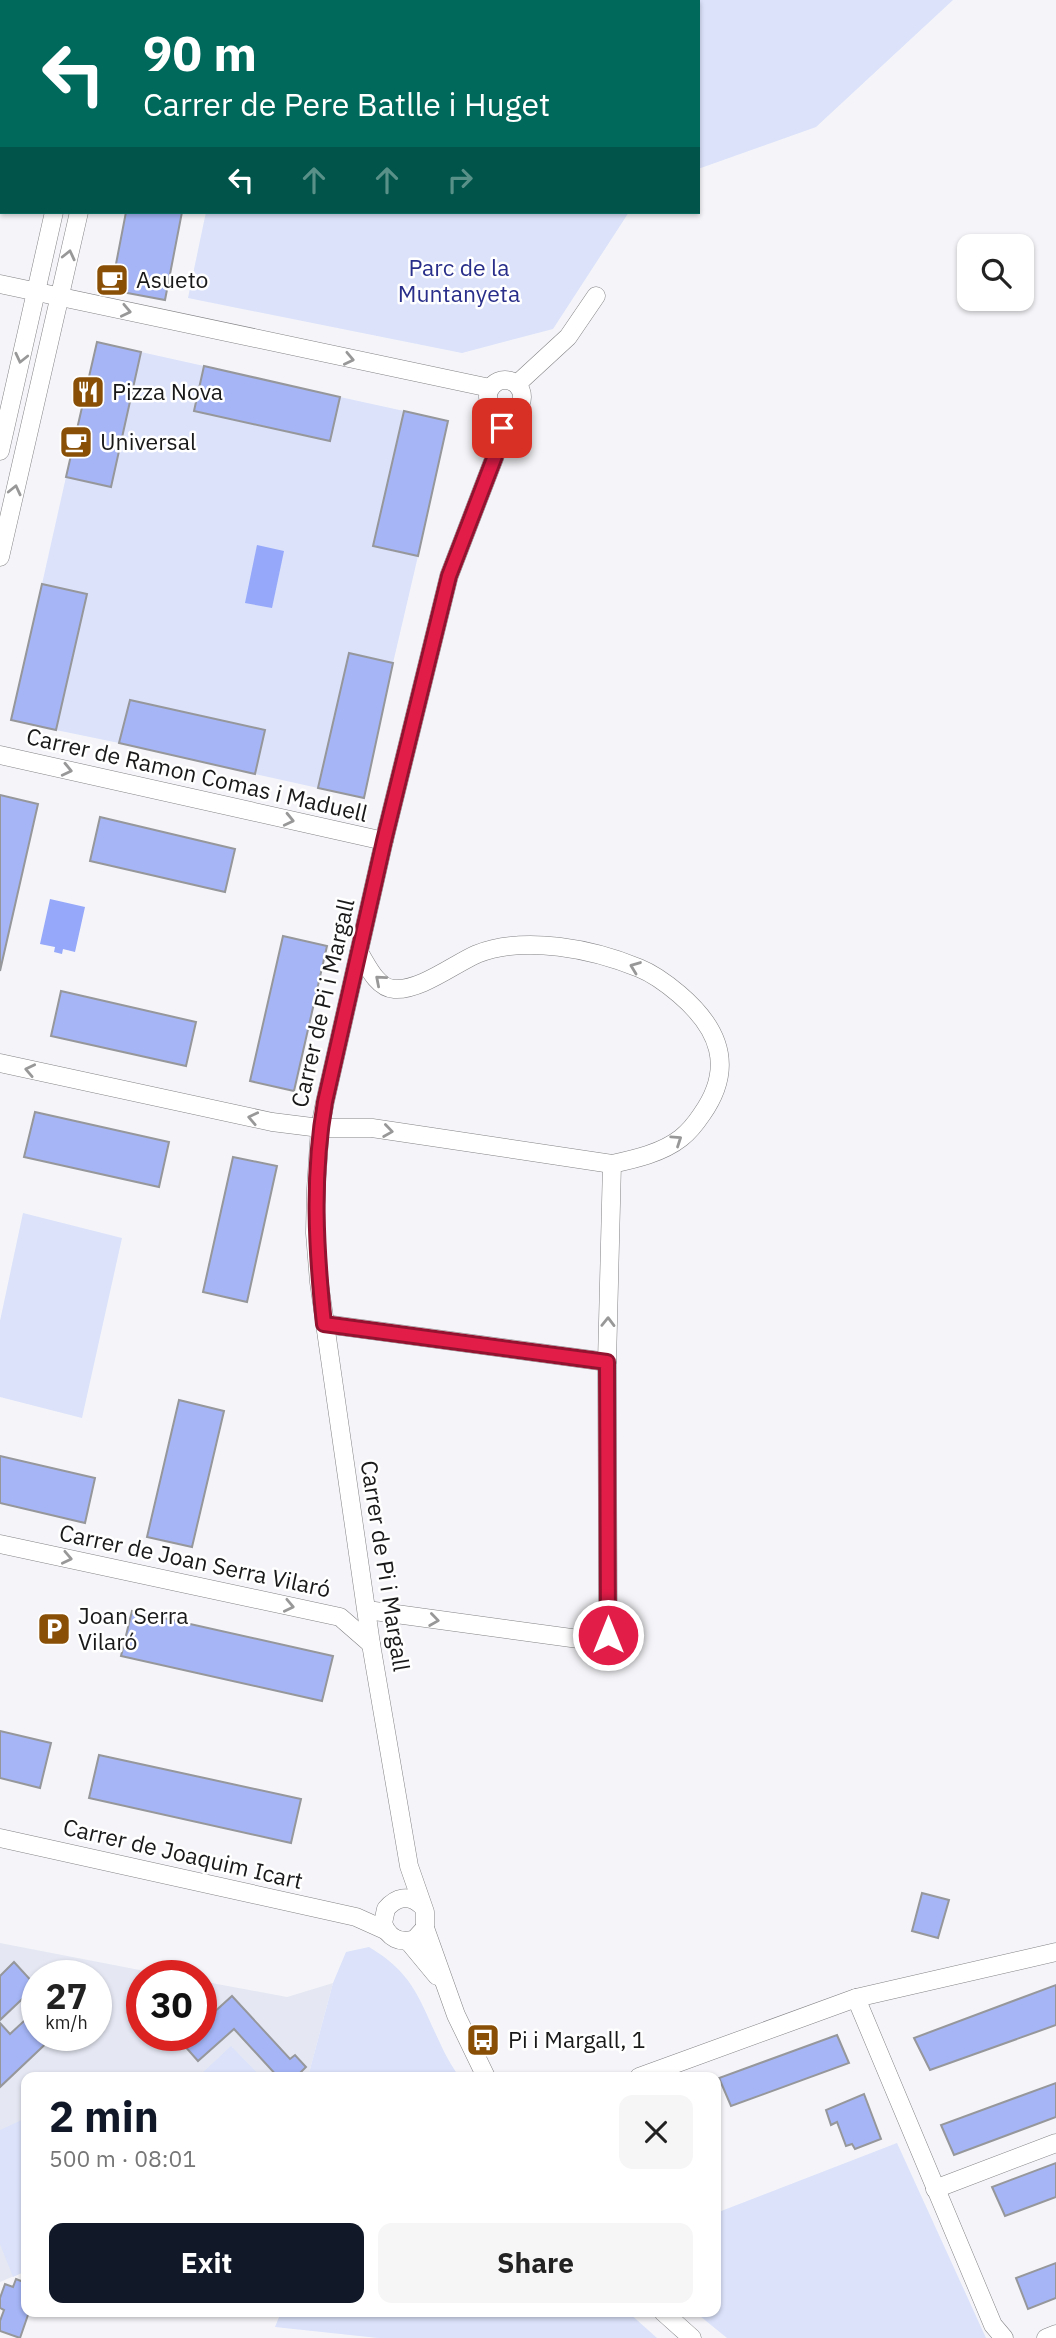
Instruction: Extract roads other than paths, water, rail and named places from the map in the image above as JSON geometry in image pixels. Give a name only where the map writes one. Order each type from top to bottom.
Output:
[{"type":"street","points":[[0,451],[54,214]]},
{"type":"street","points":[[0,557],[79,214]]},
{"type":"street","points":[[0,284],[490,388]]},
{"type":"street","points":[[517,384],[568,337],[596,296]]},
{"type":"street","points":[[502,380],[517,384],[521,390],[522,404],[514,412],[502,414],[489,405],[487,398],[490,388],[502,380]]},
{"type":"street","name":"Carrer de Pi i Margall","points":[[484,2072],[445,1987],[425,1928],[425,1912],[409,1866],[370,1644],[324,1324],[315,1233],[320,1128],[384,841],[449,576],[495,456],[502,428],[502,414]]},
{"type":"street","name":"Carrer de Ramon Comas i Maduell","points":[[0,755],[384,841]]},
{"type":"street","points":[[0,1063],[272,1122],[320,1128],[372,1128],[612,1164],[639,1158],[680,1139],[707,1107],[717,1087],[721,1065],[717,1042],[708,1024],[692,1005],[661,979],[639,968],[585,951],[542,945],[504,948],[479,954],[412,986],[393,989],[381,983],[359,952]]},
{"type":"street","points":[[367,1610],[586,1640],[608,1635],[607,1362],[612,1164]]},
{"type":"street","points":[[324,1324],[607,1362]]},
{"type":"street","name":"Carrer de Joan Serra Vilaró","points":[[0,1544],[340,1618],[370,1644]]},
{"type":"street","name":"Carrer de Joaquim Icart","points":[[0,1838],[356,1917],[385,1930]]},
{"type":"street","name":"Carrer de Pi i Margall","points":[[409,1866],[383,1923],[385,1930],[399,1941],[408,1941],[445,1987]]},
{"type":"street","points":[[392,1904],[411,1898],[421,1905]]},
{"type":"street","name":"Carrer de Joaquim Icart","points":[[356,1917],[392,1904]]},
{"type":"street","points":[[408,1941],[415,1939],[425,1928]]},
{"type":"street","points":[[653,2072],[856,1998],[1056,1952]]},
{"type":"street","points":[[856,1998],[993,2325],[1004,2338]]},
{"type":"street","points":[[934,2189],[1056,2143]]},
{"type":"street","points":[[669,2317],[692,2338]]},
{"type":"street","points":[[1046,2338],[1056,2334]]},
{"type":"water","points":[[257,545],[284,551],[272,608],[245,603]]},
{"type":"water","points":[[50,899],[85,907],[75,952],[63,949],[62,954],[54,952],[55,947],[40,944]]},
{"type":"place","name":"Asueto","points":[[112,280]]},
{"type":"place","name":"Pizza Nova","points":[[88,392]]},
{"type":"place","name":"Universal","points":[[76,442]]},
{"type":"place","name":"Joan Serra Vilaró","points":[[54,1629]]},
{"type":"place","name":"Pi i Margall, 1","points":[[483,2040]]},
{"type":"park label","name":"Parc de la Muntanyeta","points":[[459,281]]}]
